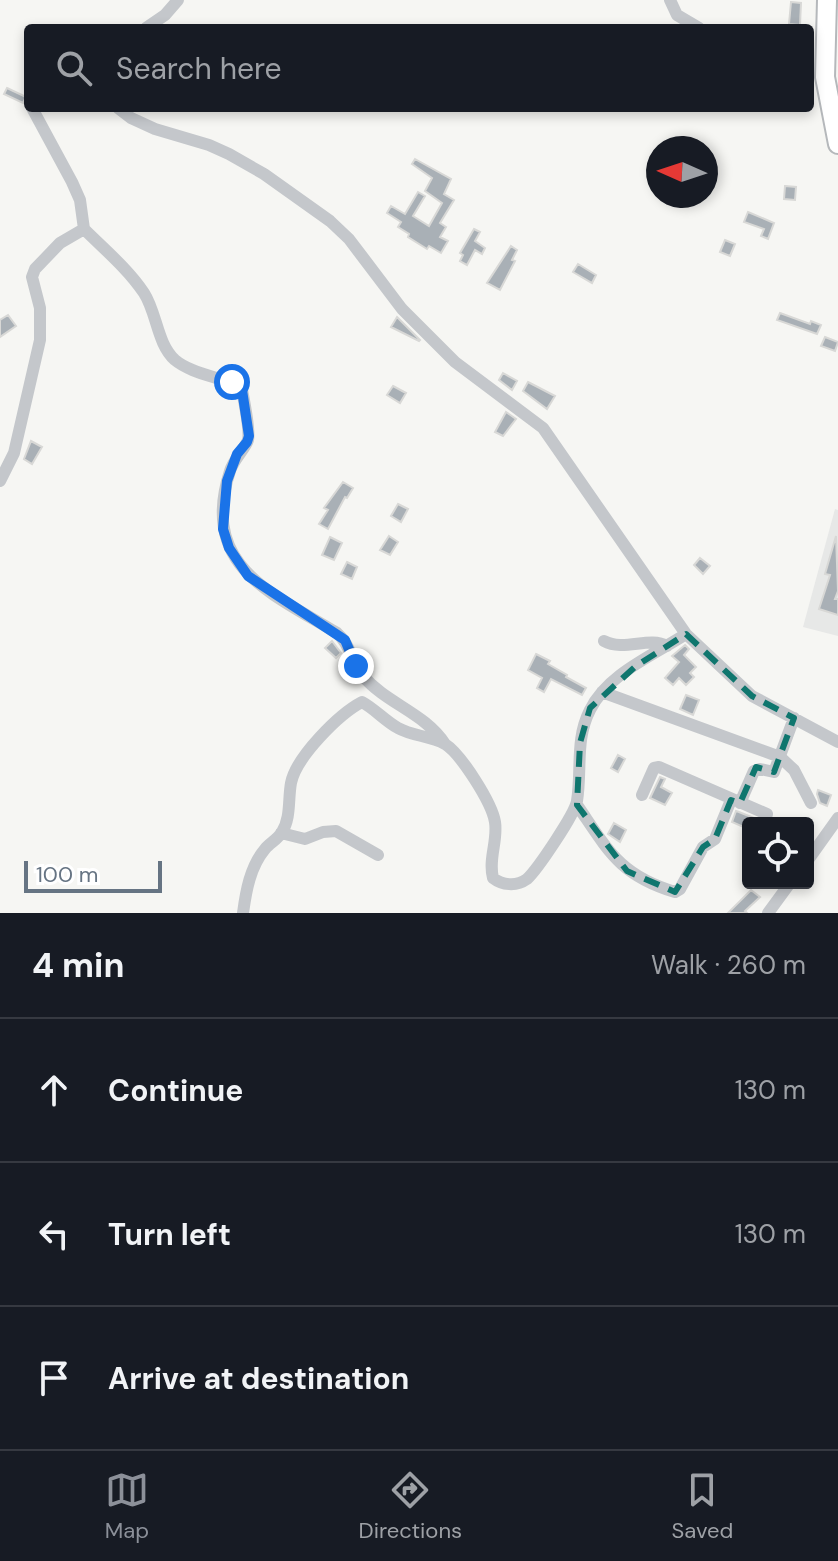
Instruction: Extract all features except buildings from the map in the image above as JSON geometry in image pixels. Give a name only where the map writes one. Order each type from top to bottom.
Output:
[{"type":"highway","points":[[827,0],[817,57],[838,144]]},
{"type":"street","points":[[152,24],[178,0]]},
{"type":"street","points":[[670,0],[677,15],[692,24]]},
{"type":"street","points":[[34,112],[76,191],[84,229],[143,292],[169,354],[185,367],[216,380],[232,382],[242,390],[249,436],[230,469],[223,529],[229,548],[248,576],[345,640],[361,674],[373,687],[429,725],[445,744],[477,784],[493,814],[496,836],[490,869],[493,878],[503,884],[527,879],[577,805],[580,743],[590,708],[602,692],[619,676],[686,634]]},
{"type":"street","points":[[123,112],[155,129],[209,145],[241,161],[264,174],[339,230],[402,309],[455,362],[543,428],[686,634],[752,696],[838,742]]},
{"type":"street","points":[[0,481],[14,453],[21,412],[39,349],[40,308],[33,285],[35,269],[60,243],[84,229]]},
{"type":"street","points":[[604,641],[614,645],[657,642],[667,646]]},
{"type":"street","points":[[602,692],[780,757],[794,770],[811,803]]},
{"type":"street","points":[[243,913],[252,870],[264,850],[281,833],[288,816],[291,783],[298,762],[359,703],[365,703],[410,734],[445,744]]},
{"type":"street","points":[[577,805],[627,871],[675,892],[680,889],[703,847],[715,839],[754,771],[760,769],[773,773],[794,718]]},
{"type":"street","points":[[642,795],[654,768],[659,767],[767,814]]},
{"type":"street","points":[[814,852],[838,818]]},
{"type":"street","points":[[281,833],[305,839],[336,831],[378,855]]},
{"type":"street","points":[[768,913],[786,889]]},
{"type":"highlighted area","points":[[686,634],[752,696],[794,718],[774,772],[756,767],[740,803],[731,800],[715,839],[703,847],[675,892],[627,871],[577,805],[580,743],[590,708],[636,666]]},
{"type":"shaded area","points":[[835,509],[838,510],[838,636],[803,627]]},
{"type":"route","points":[[232,382],[242,390],[249,436],[237,454],[227,481],[223,529],[229,548],[248,576],[345,640],[356,666]]}]
